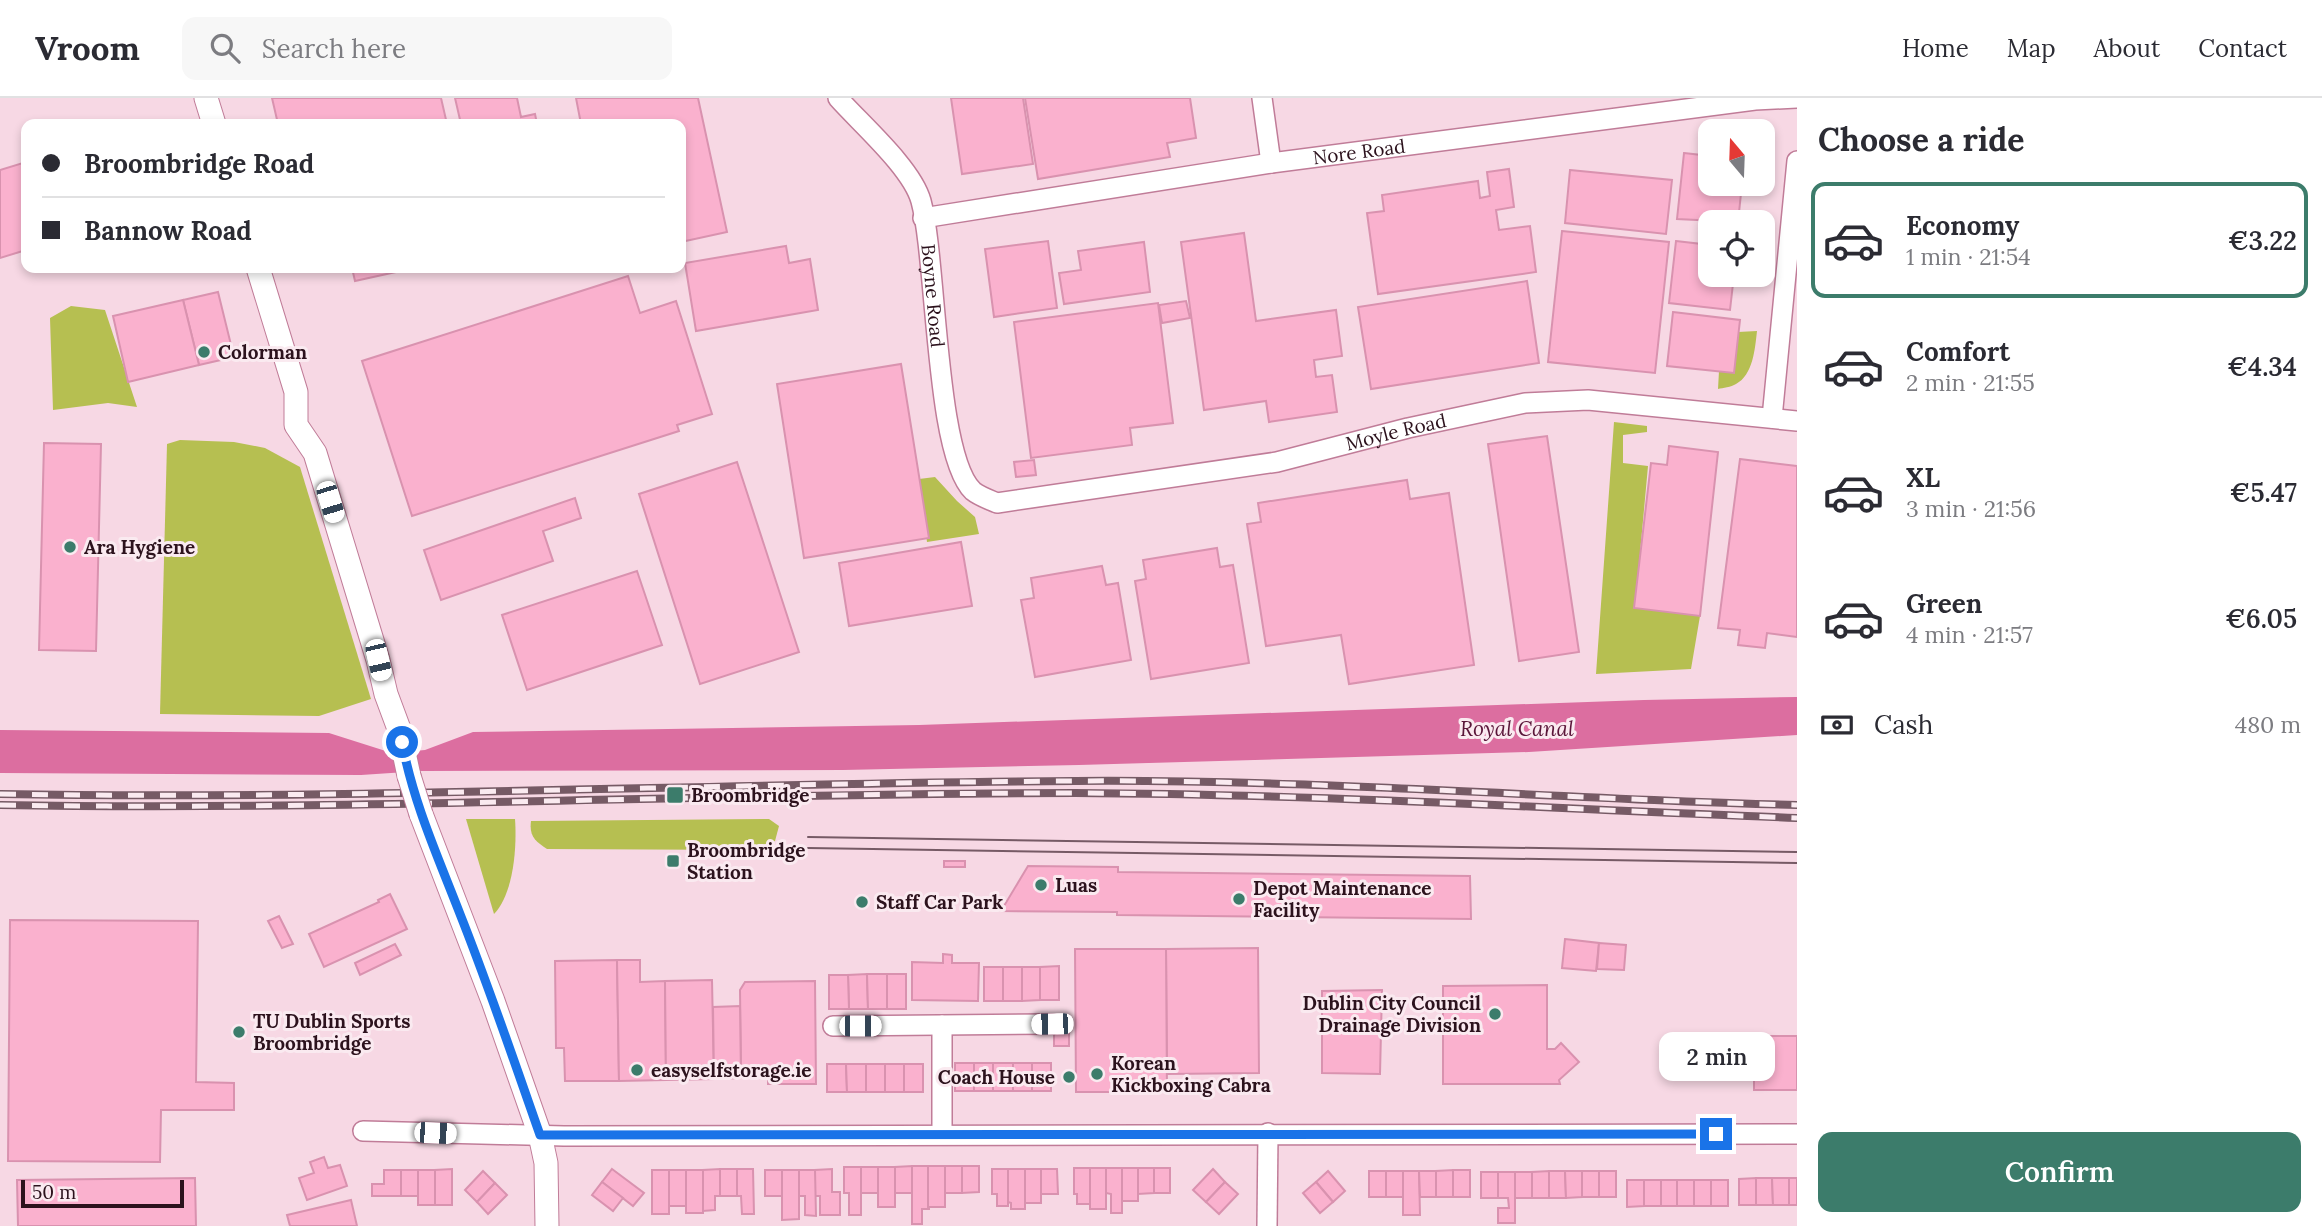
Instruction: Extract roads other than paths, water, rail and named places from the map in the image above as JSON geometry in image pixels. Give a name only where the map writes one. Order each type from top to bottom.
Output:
[{"type":"street","points":[[206,98],[212,119]]},
{"type":"street","name":"Boyne Road","points":[[838,98],[902,168],[921,200],[947,412],[958,467],[973,492],[997,503]]},
{"type":"street","points":[[1262,98],[1271,163]]},
{"type":"street","name":"Nore Road","points":[[923,218],[1271,163],[1755,100],[1797,98]]},
{"type":"street","points":[[1772,418],[1797,161]]},
{"type":"street","points":[[260,273],[296,391],[296,425],[315,453],[386,694],[400,729],[409,776],[423,820],[493,1001],[540,1135],[546,1163],[547,1226]]},
{"type":"street","name":"Moyle Road","points":[[997,503],[1277,462],[1408,428],[1525,403],[1588,400],[1797,421]]},
{"type":"street","points":[[833,1026],[1052,1024]]},
{"type":"street","points":[[942,1025],[942,1134]]},
{"type":"street","points":[[363,1131],[540,1135],[1797,1134]]},
{"type":"street","points":[[1267,1226],[1268,1133]]},
{"type":"water","name":"Royal Canal","points":[[1797,697],[1797,735],[1529,752],[843,770],[421,771],[361,775],[0,773],[0,730],[329,733],[392,753],[425,750],[473,732],[919,725]]},
{"type":"tram line","points":[[808,837],[1797,852]]},
{"type":"tram line","points":[[808,848],[1797,863]]},
{"type":"railway","points":[[0,794],[269,795],[941,782],[1165,781],[1797,805]]},
{"type":"railway","points":[[0,805],[269,806],[1075,793],[1346,799],[1797,818]]},
{"type":"place","name":"Colorman","points":[[204,352]]},
{"type":"place","name":"Ara Hygiene","points":[[70,547]]},
{"type":"place","name":"Broombridge","points":[[675,795]]},
{"type":"place","name":"Broombridge Station","points":[[673,861]]},
{"type":"place","name":"Luas","points":[[1041,885]]},
{"type":"place","name":"Depot Maintenance Facility","points":[[1239,899]]},
{"type":"place","name":"Staff Car Park","points":[[862,902]]},
{"type":"place","name":"Dublin City Council Drainage Division","points":[[1495,1014]]},
{"type":"place","name":"TU Dublin Sports Broombridge","points":[[239,1032]]},
{"type":"place","name":"easyselfstorage.ie","points":[[637,1070]]},
{"type":"place","name":"Korean Kickboxing Cabra","points":[[1097,1074]]},
{"type":"place","name":"Coach House","points":[[1069,1077]]}]
